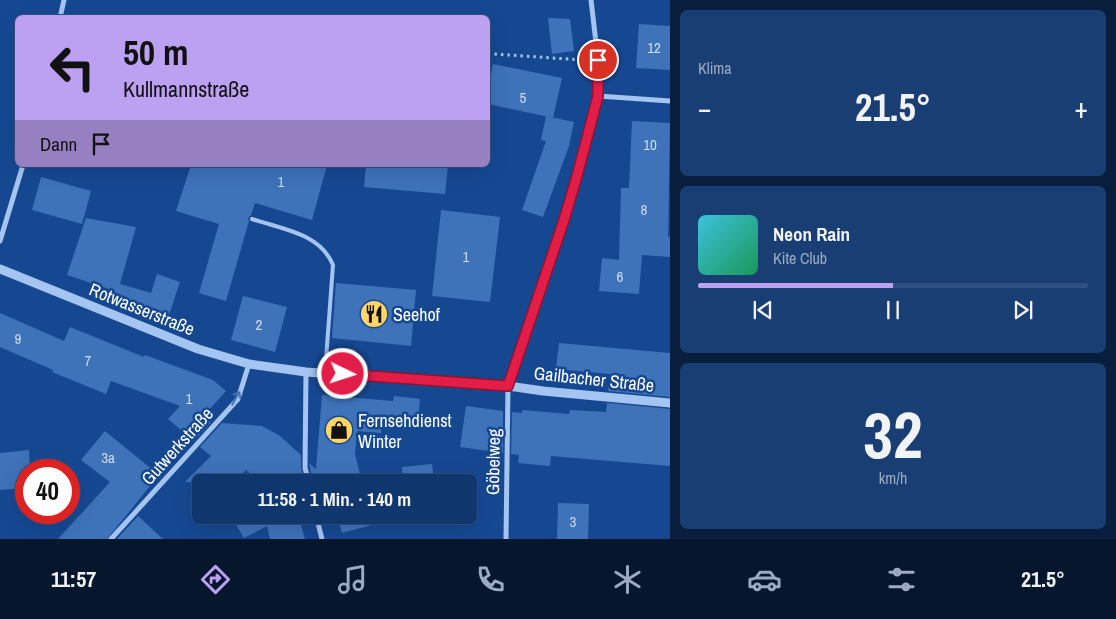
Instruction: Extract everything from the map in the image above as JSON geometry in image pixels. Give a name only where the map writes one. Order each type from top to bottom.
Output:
[{"type":"street","points":[[61,15],[64,0]]},
{"type":"street","name":"Göbelweg","points":[[506,539],[508,386],[564,220],[598,96],[598,60],[591,0]]},
{"type":"street","points":[[598,96],[670,101]]},
{"type":"street","points":[[0,241],[22,167]]},
{"type":"street","name":"Rotwasserstraße","points":[[0,269],[198,349],[249,364],[275,367]]},
{"type":"street","name":"Gutwerkstraße","points":[[111,539],[238,399],[249,364]]},
{"type":"street","name":"Gailbacher Straße","points":[[275,367],[306,372],[508,386],[670,403]]},
{"type":"street","points":[[306,372],[305,468],[307,474]]},
{"type":"street","points":[[318,524],[322,539]]},
{"type":"lane","points":[[252,219],[310,238],[329,255],[333,265],[325,373]]},
{"type":"path","points":[[490,55],[598,60]]},
{"type":"building","points":[[548,18],[570,19],[574,51],[552,54]]},
{"type":"building","points":[[639,24],[670,26],[670,70],[636,68]]},
{"type":"building","points":[[493,64],[562,78],[553,118],[490,104],[490,80]]},
{"type":"building","points":[[546,116],[574,122],[569,146],[543,217],[522,210],[546,141],[541,140]]},
{"type":"building","points":[[632,121],[670,123],[668,237],[670,237],[670,257],[642,255],[639,294],[599,291],[602,258],[619,260],[621,188],[629,188]]},
{"type":"building","points":[[190,167],[326,167],[312,220],[255,203],[248,218],[249,221],[226,301],[199,293],[219,224],[176,211]]},
{"type":"building","points":[[366,167],[448,167],[445,194],[364,187]]},
{"type":"building","points":[[41,177],[91,191],[82,224],[32,210]]},
{"type":"building","points":[[441,210],[500,217],[490,302],[432,296]]},
{"type":"building","points":[[86,218],[136,227],[120,284],[151,293],[157,274],[180,282],[168,318],[107,296],[109,289],[67,275]]},
{"type":"building","name":"Seehof","points":[[336,283],[416,290],[411,346],[332,338]]},
{"type":"building","points":[[243,296],[287,307],[275,352],[231,340]]},
{"type":"building","points":[[0,313],[64,341],[70,327],[144,357],[145,355],[213,380],[226,391],[198,422],[211,422],[194,441],[168,419],[180,406],[111,381],[106,394],[52,372],[53,370],[0,347]]},
{"type":"building","points":[[559,343],[670,353],[670,397],[608,391],[610,374],[556,369]]},
{"type":"building","points":[[322,395],[393,401],[394,396],[420,399],[418,424],[382,419],[381,433],[357,431],[355,454],[360,474],[311,474],[309,463],[316,469]]},
{"type":"building","points":[[607,403],[670,409],[670,466],[551,456],[550,466],[518,463],[519,455],[511,454],[512,412],[522,413],[522,410],[569,414],[570,410],[606,412]]},
{"type":"building","points":[[466,406],[503,411],[503,453],[460,447]]},
{"type":"building","points":[[222,423],[262,426],[280,436],[301,455],[303,474],[251,474],[246,470],[242,474],[193,474],[211,456],[200,447]]},
{"type":"building","points":[[105,431],[159,475],[107,539],[58,539],[72,524],[80,524],[80,515],[110,482],[81,460]]},
{"type":"building","points":[[29,450],[29,459],[15,459],[15,489],[0,490],[0,453]]},
{"type":"building","points":[[432,464],[433,474],[402,474],[402,467]]},
{"type":"building","points":[[192,475],[192,482],[185,482]]},
{"type":"building","points":[[558,503],[589,504],[588,539],[557,539]]},
{"type":"building","points":[[138,516],[163,539],[117,539]]},
{"type":"building","points":[[236,524],[301,524],[305,539],[270,539],[267,526],[244,538]]},
{"type":"building","points":[[340,524],[372,524],[372,525],[342,533]]},
{"type":"place","name":"Seehof","points":[[374,314]]},
{"type":"place","name":"Fernsehdienst Winter","points":[[339,430]]},
{"type":"route","points":[[343,374],[508,386],[577,176],[598,96],[598,60]]}]
